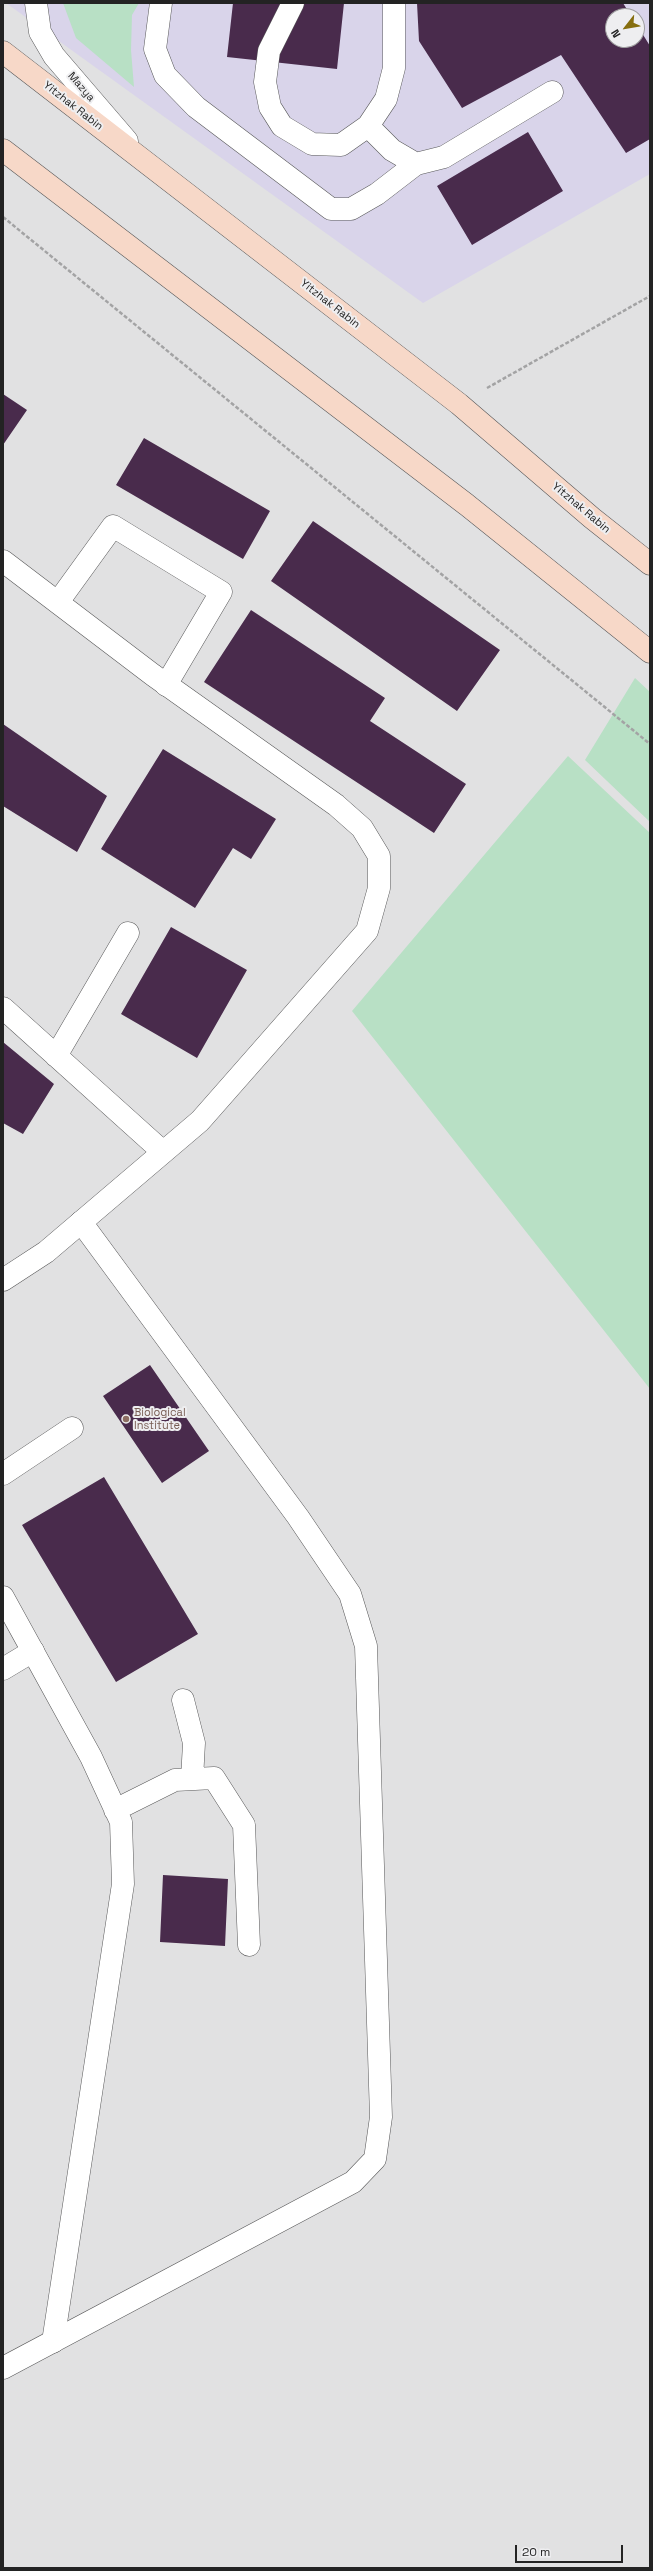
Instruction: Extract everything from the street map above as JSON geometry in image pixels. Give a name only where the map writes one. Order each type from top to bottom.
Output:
[{"type":"main road","name":"Yitzhak Rabin","points":[[3,52],[459,404],[592,518],[650,564]]},
{"type":"main road","points":[[3,150],[473,510],[650,652]]},
{"type":"street","name":"Mazya","points":[[36,3],[40,32],[54,56],[145,162]]},
{"type":"street","points":[[161,3],[155,49],[165,75],[196,107],[331,209],[351,209],[377,194],[416,164],[444,157],[552,92]]},
{"type":"street","points":[[293,3],[269,51],[265,82],[270,108],[282,126],[312,144],[341,145],[368,126],[386,99],[394,68],[394,3]]},
{"type":"street","points":[[368,126],[392,150],[416,164]]},
{"type":"street","points":[[58,602],[113,526],[221,592],[166,685]]},
{"type":"street","points":[[3,561],[166,685],[336,805],[362,828],[379,856],[379,888],[367,931],[200,1121],[46,1252],[3,1280]]},
{"type":"street","points":[[56,1056],[128,933]]},
{"type":"street","points":[[3,1008],[163,1152]]},
{"type":"street","points":[[3,2368],[353,2182],[375,2160],[381,2117],[366,1646],[350,1594],[298,1517],[81,1222]]},
{"type":"street","points":[[3,1474],[72,1428]]},
{"type":"street","points":[[3,1597],[91,1757],[121,1822],[123,1884],[53,2342]]},
{"type":"street","points":[[3,1669],[33,1651]]},
{"type":"street","points":[[183,1700],[194,1743],[192,1779]]},
{"type":"street","points":[[115,1810],[175,1780],[214,1778],[244,1825],[249,1945]]},
{"type":"path","points":[[3,217],[650,744]]},
{"type":"path","points":[[459,404],[650,296]]},
{"type":"shaded area","points":[[6,3],[650,3],[650,174],[423,303]]},
{"type":"green space","points":[[63,3],[139,3],[132,15],[131,50],[134,87],[76,38]]},
{"type":"green space","points":[[635,678],[650,692],[650,822],[585,760]]},
{"type":"green space","points":[[568,756],[650,833],[650,1389],[352,1011]]},
{"type":"building","points":[[233,3],[344,3],[337,69],[227,57]]},
{"type":"building","points":[[417,3],[623,3],[626,8],[605,8],[605,48],[645,48],[645,38],[650,46],[650,139],[626,153],[561,55],[462,108],[419,41]]},
{"type":"building","points":[[528,132],[563,191],[472,245],[437,186]]},
{"type":"building","points":[[3,394],[27,410],[3,445]]},
{"type":"building","points":[[144,438],[270,511],[243,559],[116,485]]},
{"type":"building","points":[[313,521],[500,650],[457,711],[271,581]]},
{"type":"building","points":[[251,610],[385,698],[370,721],[466,784],[434,833],[204,682]]},
{"type":"building","points":[[3,724],[107,796],[77,852],[3,806]]},
{"type":"building","points":[[163,749],[276,819],[251,859],[233,848],[195,908],[101,849]]},
{"type":"building","points":[[171,927],[247,970],[197,1058],[121,1014]]},
{"type":"building","points":[[3,1042],[54,1084],[23,1134],[3,1123]]},
{"type":"building","points":[[150,1365],[209,1451],[162,1483],[103,1396]]},
{"type":"building","points":[[104,1477],[198,1634],[116,1682],[22,1525]]},
{"type":"building","points":[[163,1875],[228,1879],[225,1946],[160,1942]]},
{"type":"place","name":"Biological Institute","points":[[126,1419]]}]
